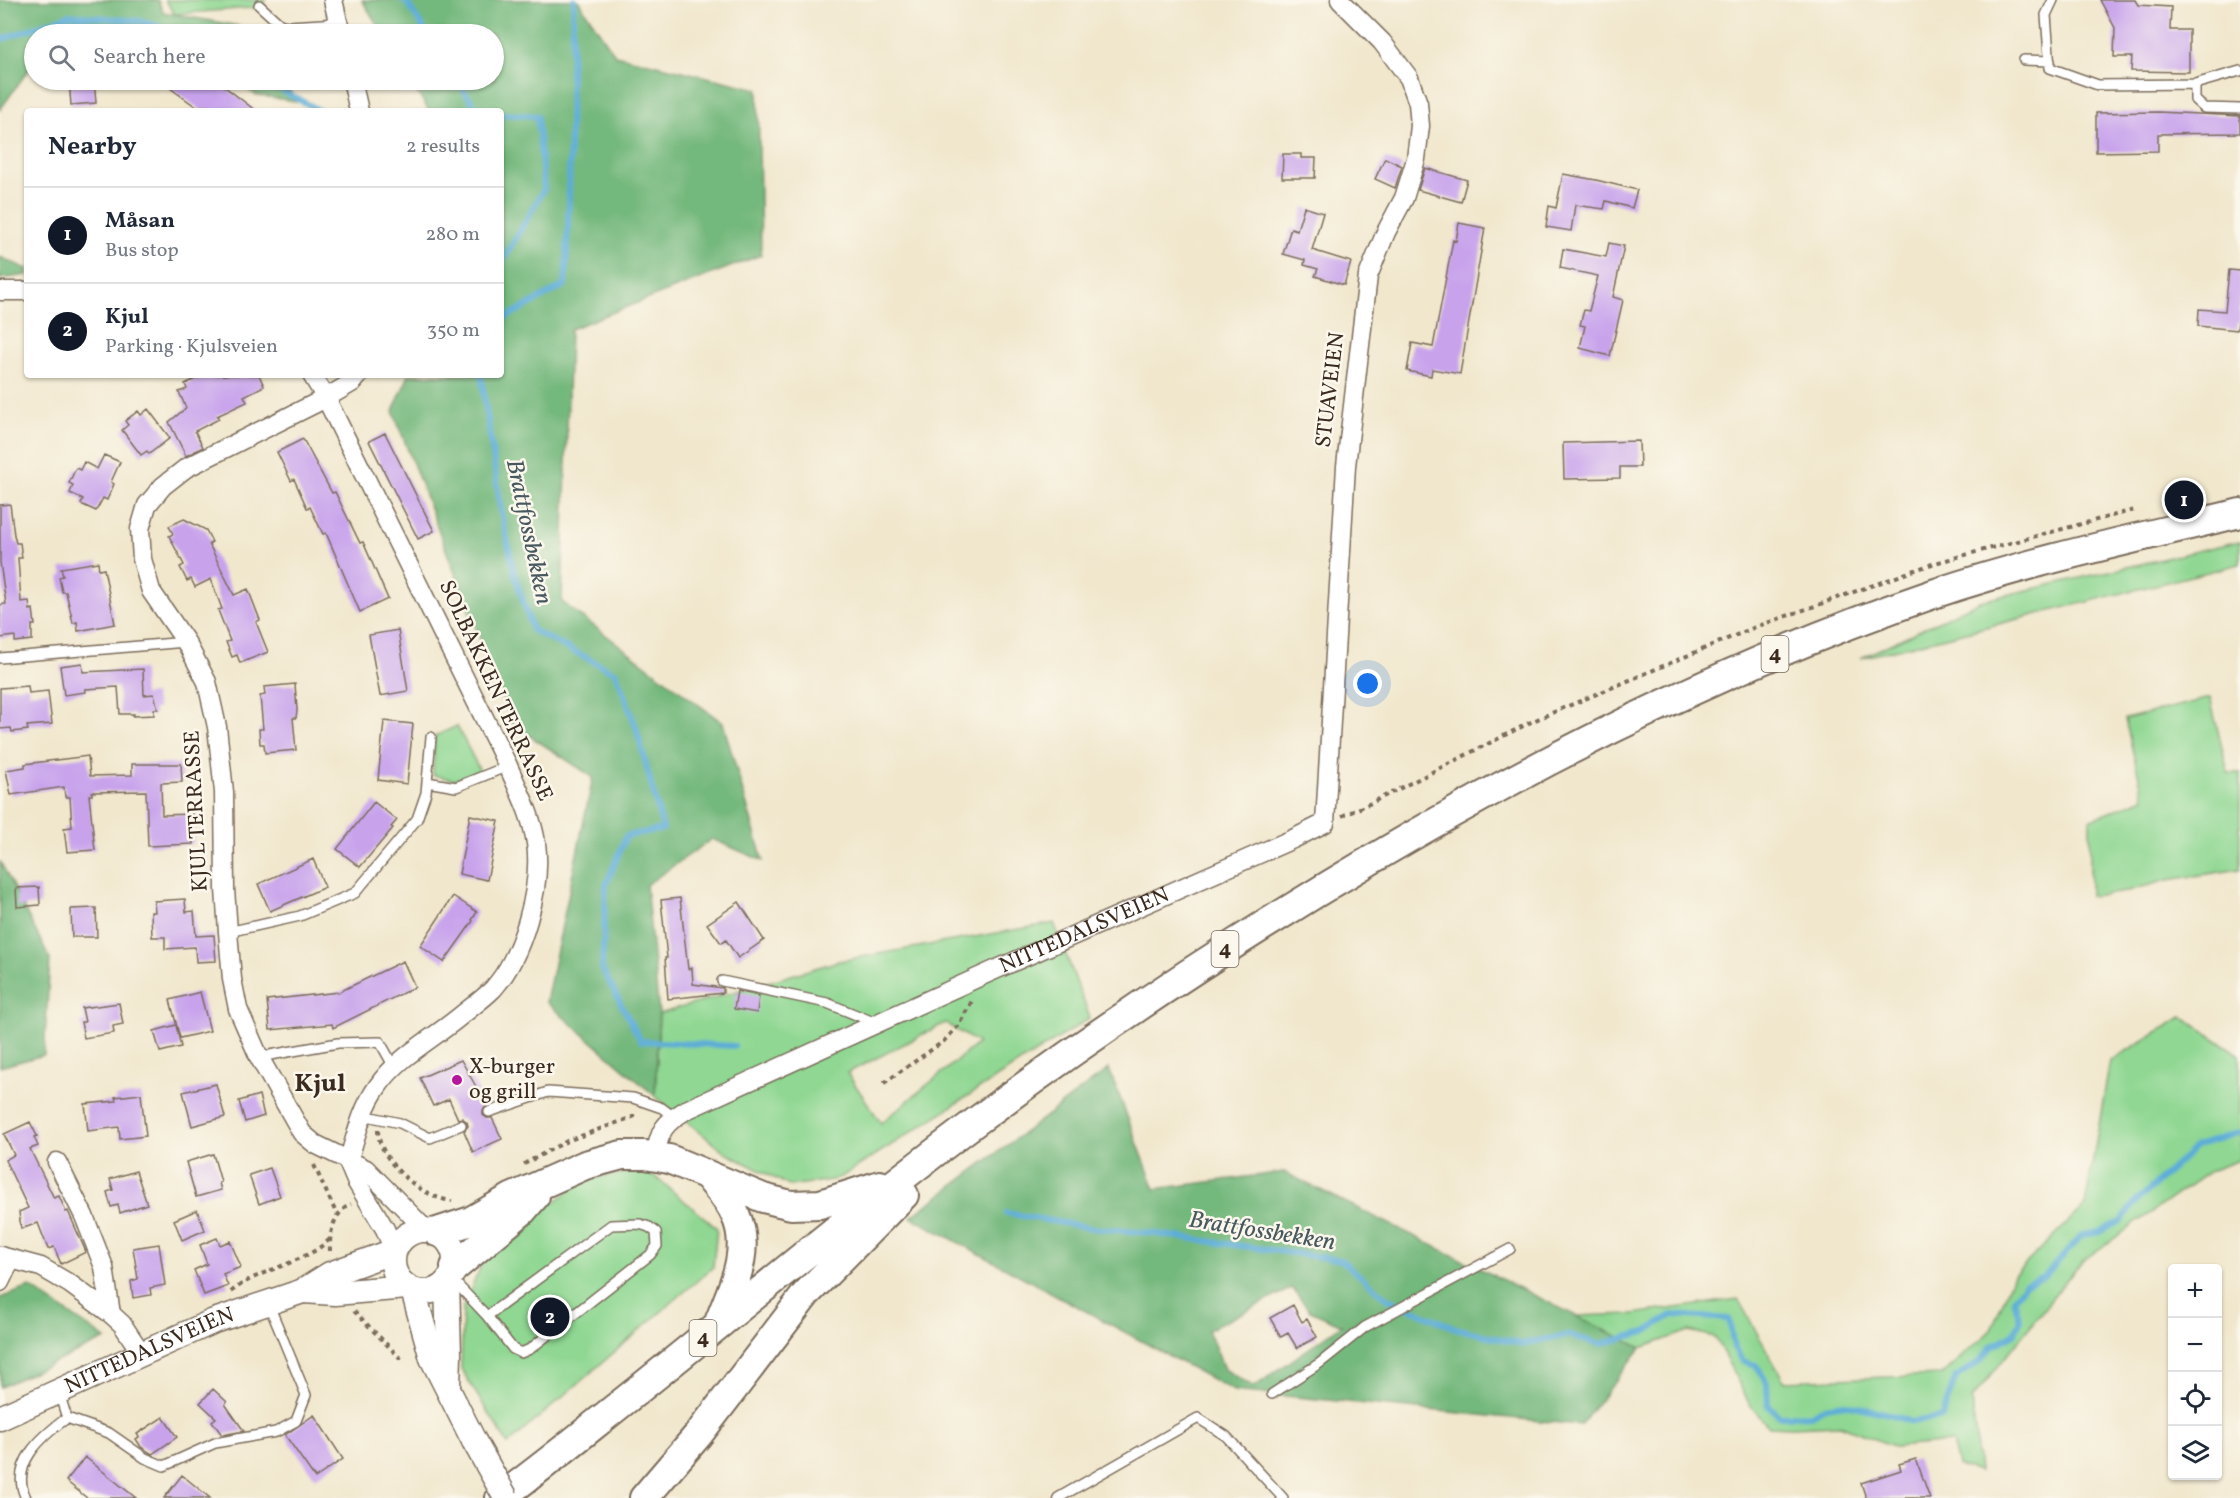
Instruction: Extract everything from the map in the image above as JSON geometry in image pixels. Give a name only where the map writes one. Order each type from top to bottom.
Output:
[{"type":"highway","name":"4","points":[[500,1498],[977,1120],[1130,1011],[1313,894],[1494,790],[1668,701],[1827,633],[1937,593],[2030,565],[2240,513]]},
{"type":"highway","name":"4","points":[[644,1498],[698,1435],[806,1294],[977,1120]]},
{"type":"highway","name":"4","points":[[431,1230],[471,1221],[513,1197],[603,1159],[634,1155],[655,1156],[680,1162],[708,1176],[777,1202],[804,1205],[820,1204],[843,1198],[905,1176]]},
{"type":"highway","name":"4","points":[[708,1176],[735,1214],[742,1241],[738,1271],[718,1326]]},
{"type":"highway","name":"4","points":[[451,1275],[522,1211],[543,1185]]},
{"type":"main road","points":[[448,1386],[451,1275],[455,1256],[446,1238],[431,1230],[407,1234],[400,1240],[394,1251],[396,1275],[410,1289],[432,1358],[506,1498]]},
{"type":"main road","name":"NITTEDALSVEIEN","points":[[0,1418],[214,1321],[303,1291],[330,1274],[394,1251]]},
{"type":"main road","points":[[410,1289],[428,1292],[435,1290],[451,1275]]},
{"type":"main road","name":"NITTEDALSVEIEN","points":[[303,1291],[334,1293],[410,1289]]},
{"type":"street","points":[[333,0],[338,24]]},
{"type":"street","name":"STUAVEIEN","points":[[1325,823],[1346,466],[1368,276],[1386,232],[1404,198],[1416,159],[1420,126],[1418,103],[1409,78],[1382,42],[1340,0]]},
{"type":"street","points":[[355,90],[359,108]]},
{"type":"street","points":[[0,291],[24,291]]},
{"type":"street","name":"SOLBAKKEN TERRASSE","points":[[314,378],[326,398],[508,766],[528,812],[536,842],[538,865],[527,924],[511,963],[493,988],[394,1067],[378,1086],[370,1116],[348,1162]]},
{"type":"street","name":"KJUL TERRASSE","points":[[356,378],[326,398],[186,468],[162,486],[147,505],[140,529],[142,559],[151,591],[186,642],[207,682],[217,727],[224,792],[228,932],[232,979],[238,1009],[259,1057],[297,1127],[307,1138],[348,1162],[366,1169],[431,1230]]},
{"type":"street","name":"NITTEDALSVEIEN","points":[[668,1112],[699,1104],[1325,823]]},
{"type":"street","points":[[655,1156],[668,1112]]},
{"type":"street","points":[[57,1162],[84,1216],[104,1267],[111,1314]]},
{"type":"street","points":[[348,1162],[356,1181],[385,1229],[394,1251]]},
{"type":"street","points":[[0,1282],[5,1258],[41,1267],[111,1314],[122,1324],[142,1354]]},
{"type":"lane","points":[[2053,0],[2046,15],[2050,68],[2098,85],[2195,84],[2240,71]]},
{"type":"lane","points":[[259,5],[280,24]]},
{"type":"lane","points":[[2024,60],[2050,61]]},
{"type":"lane","points":[[2195,84],[2195,99],[2204,108],[2240,109]]},
{"type":"lane","points":[[0,658],[186,642]]},
{"type":"lane","points":[[228,932],[300,916],[355,893],[417,819],[426,793],[431,737]]},
{"type":"lane","points":[[427,782],[456,787],[508,766]]},
{"type":"lane","points":[[723,981],[827,1003],[876,1023]]},
{"type":"lane","points":[[259,1057],[338,1043],[380,1042],[394,1067]]},
{"type":"lane","points":[[489,1112],[548,1092],[633,1098],[668,1112]]},
{"type":"lane","points":[[370,1116],[400,1123],[430,1138],[461,1125]]},
{"type":"lane","points":[[451,1275],[513,1349],[521,1353],[530,1349],[650,1255],[657,1246],[656,1233],[640,1224],[611,1225],[487,1316]]},
{"type":"lane","points":[[1272,1394],[1320,1363],[1365,1327],[1510,1249]]},
{"type":"lane","points":[[67,1418],[109,1432],[145,1458],[164,1466],[215,1443],[276,1432],[296,1421],[306,1395],[268,1301]]},
{"type":"lane","points":[[58,1391],[67,1418]]},
{"type":"lane","points":[[26,1498],[20,1480],[26,1461],[44,1435],[67,1418]]},
{"type":"lane","points":[[1058,1498],[1198,1418],[1226,1436],[1283,1498]]},
{"type":"path","points":[[1325,823],[1371,803],[1533,721]]},
{"type":"path","points":[[884,1083],[944,1041],[958,1026],[988,973]]},
{"type":"path","points":[[519,1167],[588,1132],[668,1112]]},
{"type":"path","points":[[370,1116],[385,1154],[403,1174],[428,1194],[459,1201]]},
{"type":"path","points":[[307,1138],[309,1154],[337,1215]]},
{"type":"path","points":[[333,1261],[330,1239],[337,1215],[355,1203]]},
{"type":"path","points":[[214,1321],[216,1307],[234,1288],[316,1249],[330,1239]]},
{"type":"path","points":[[351,1306],[404,1362]]},
{"type":"green space","points":[[0,0],[158,0],[163,12],[227,24],[24,24],[24,76],[0,110]]},
{"type":"green space","points":[[165,0],[265,0],[263,7],[175,14]]},
{"type":"green space","points":[[362,0],[578,0],[615,55],[758,89],[761,255],[570,329],[562,602],[723,723],[763,861],[712,839],[646,885],[659,1014],[655,1096],[546,1002],[593,777],[513,725],[393,411],[408,378],[504,378],[504,108],[427,108],[416,90],[504,90],[504,24],[377,24]]},
{"type":"green space","points":[[249,90],[289,90],[299,102],[256,95]]},
{"type":"green space","points":[[0,257],[24,268],[24,275],[0,279]]},
{"type":"green space","points":[[2240,541],[2240,564],[1861,658],[1980,601]]},
{"type":"green space","points":[[2210,698],[2228,773],[2240,773],[2240,869],[2168,880],[2120,893],[2090,896],[2090,820],[2144,798],[2125,719]]},
{"type":"green space","points":[[457,726],[480,771],[454,780],[433,775],[435,736]]},
{"type":"green space","points":[[0,861],[50,959],[44,1055],[0,1067]]},
{"type":"green space","points":[[1054,923],[1090,1018],[838,1179],[790,1186],[726,1153],[655,1096],[659,1014],[839,961]],"holes":[[[945,1023],[978,1043],[881,1123],[847,1073]]]},
{"type":"green space","points":[[2182,1017],[2240,1055],[2240,1160],[2212,1170],[2082,1261],[1972,1399],[1979,1472],[1958,1466],[1952,1442],[1895,1447],[1840,1425],[1768,1426],[1750,1405],[1715,1337],[1689,1331],[1641,1348],[1576,1316],[1633,1314],[1738,1299],[1784,1381],[1942,1375],[1991,1330],[2014,1275],[2085,1206],[2110,1061]]},
{"type":"green space","points":[[1109,1069],[1155,1189],[1284,1172],[1641,1348],[1581,1425],[1234,1391],[911,1217]],"holes":[[[1292,1288],[1310,1311],[1342,1325],[1254,1387],[1224,1369],[1208,1330]]]},
{"type":"green space","points":[[647,1170],[717,1228],[713,1267],[508,1444],[461,1369],[463,1307],[488,1250],[586,1179]]},
{"type":"green space","points":[[30,1287],[106,1339],[0,1387],[0,1298]]},
{"type":"building","points":[[2100,0],[2135,0],[2138,5],[2171,7],[2170,30],[2189,30],[2189,72],[2131,71],[2132,57],[2114,57],[2115,28]]},
{"type":"building","points":[[70,90],[95,90],[96,103],[71,105]]},
{"type":"building","points":[[173,90],[229,90],[252,108],[198,108]]},
{"type":"building","points":[[2158,112],[2240,116],[2240,133],[2158,134],[2158,151],[2096,152],[2096,113]]},
{"type":"building","points":[[1283,154],[1301,154],[1301,158],[1316,158],[1315,178],[1282,178]]},
{"type":"building","points":[[1385,158],[1402,166],[1395,188],[1375,179]]},
{"type":"building","points":[[1425,168],[1467,180],[1461,202],[1418,190]]},
{"type":"building","points":[[1563,174],[1637,190],[1632,208],[1606,201],[1604,209],[1575,205],[1571,231],[1546,227],[1549,206],[1556,208]]},
{"type":"building","points":[[1304,207],[1323,213],[1312,250],[1351,262],[1344,285],[1315,276],[1318,269],[1304,265],[1305,260],[1283,254],[1291,228],[1297,230]]},
{"type":"building","points":[[1459,223],[1485,228],[1460,374],[1432,369],[1431,376],[1407,371],[1412,343],[1433,347],[1453,240],[1456,241]]},
{"type":"building","points":[[1609,243],[1624,246],[1613,297],[1623,300],[1610,356],[1580,348],[1585,326],[1580,325],[1584,310],[1589,311],[1598,276],[1560,268],[1563,249],[1606,257]]},
{"type":"building","points":[[2229,270],[2240,271],[2240,322],[2238,322],[2237,330],[2198,326],[2199,309],[2225,311]]},
{"type":"building","points":[[198,378],[260,378],[264,386],[244,396],[247,402],[217,416],[219,419],[195,431],[203,447],[186,456],[169,422],[186,408],[179,392],[187,389],[185,384]]},
{"type":"building","points":[[148,409],[170,438],[149,454],[147,451],[141,455],[122,430],[128,425],[125,421],[138,411],[141,415]]},
{"type":"building","points":[[385,433],[434,531],[418,539],[369,441]]},
{"type":"building","points":[[303,439],[332,493],[335,492],[360,543],[363,542],[388,599],[360,612],[326,533],[323,534],[310,507],[307,508],[294,479],[291,481],[277,452]]},
{"type":"building","points":[[1639,441],[1640,467],[1620,467],[1620,478],[1564,479],[1563,443]]},
{"type":"building","points":[[104,455],[120,462],[111,482],[114,484],[107,500],[103,498],[96,511],[81,504],[83,499],[70,493],[73,485],[69,483],[76,468],[80,470],[84,462],[97,469]]},
{"type":"building","points":[[10,504],[14,535],[16,543],[20,543],[22,558],[18,558],[21,602],[29,601],[30,610],[33,609],[35,625],[32,625],[32,640],[15,642],[15,636],[0,638],[0,605],[6,604],[0,562],[0,505]]},
{"type":"building","points":[[184,519],[206,530],[212,542],[209,544],[234,595],[248,589],[260,620],[256,622],[268,652],[240,663],[237,655],[232,657],[226,642],[230,641],[218,610],[222,609],[211,579],[195,587],[191,579],[187,581],[180,567],[184,565],[169,536],[173,534],[169,526]]},
{"type":"building","points":[[98,562],[99,570],[104,569],[115,624],[78,631],[77,622],[73,623],[66,592],[62,592],[59,577],[63,576],[61,568]]},
{"type":"building","points":[[398,630],[408,691],[380,696],[369,635]]},
{"type":"building","points":[[82,663],[83,672],[143,669],[144,695],[154,694],[158,709],[154,709],[154,715],[120,714],[118,687],[85,689],[86,692],[64,695],[60,666]]},
{"type":"building","points":[[295,684],[297,710],[296,718],[293,718],[296,750],[265,753],[264,744],[260,744],[259,729],[263,729],[260,696],[265,695],[264,687]]},
{"type":"building","points":[[28,686],[29,693],[48,691],[52,724],[27,726],[28,730],[12,732],[11,728],[0,729],[0,688]]},
{"type":"building","points":[[384,721],[413,724],[407,784],[378,780]]},
{"type":"building","points":[[88,756],[90,776],[132,775],[132,764],[181,764],[182,782],[161,783],[162,815],[192,814],[193,844],[148,846],[146,791],[92,792],[92,795],[89,795],[95,850],[67,852],[64,828],[72,827],[70,797],[65,797],[64,787],[11,795],[6,770],[25,767],[25,764]]},
{"type":"building","points":[[374,802],[397,820],[391,827],[393,828],[360,867],[337,849]]},
{"type":"building","points":[[470,815],[499,821],[487,880],[459,874]]},
{"type":"building","points":[[313,859],[325,887],[270,911],[258,884]]},
{"type":"building","points":[[39,887],[40,905],[17,907],[16,888]]},
{"type":"building","points":[[453,896],[477,912],[444,962],[420,946]]},
{"type":"building","points":[[680,898],[688,969],[692,968],[693,984],[723,988],[723,993],[668,999],[665,958],[667,958],[661,900]]},
{"type":"building","points":[[185,899],[186,912],[194,911],[196,936],[214,935],[216,961],[196,962],[195,947],[165,949],[165,937],[152,937],[151,912],[155,912],[154,901]]},
{"type":"building","points":[[739,902],[764,940],[738,958],[726,940],[721,943],[707,924]]},
{"type":"building","points":[[96,908],[97,937],[72,937],[71,909]]},
{"type":"building","points":[[403,961],[415,987],[333,1028],[332,1024],[270,1030],[267,1000],[339,992]]},
{"type":"building","points":[[737,991],[759,996],[757,1013],[734,1009]]},
{"type":"building","points":[[200,992],[210,1031],[180,1038],[170,1000]]},
{"type":"building","points":[[119,1003],[123,1024],[113,1026],[114,1033],[84,1038],[81,1022],[85,1022],[82,1008]]},
{"type":"building","points":[[176,1025],[181,1047],[160,1052],[154,1031]]},
{"type":"building","points":[[461,1060],[487,1106],[483,1110],[483,1115],[492,1118],[502,1139],[473,1152],[464,1131],[468,1126],[467,1122],[462,1118],[458,1119],[449,1099],[433,1106],[420,1078]]},
{"type":"building","points":[[216,1084],[225,1117],[192,1126],[183,1092]]},
{"type":"building","points":[[141,1094],[146,1136],[120,1139],[119,1127],[88,1131],[85,1104],[116,1101],[115,1097]]},
{"type":"building","points":[[259,1095],[264,1116],[245,1122],[239,1101]]},
{"type":"building","points":[[30,1122],[37,1136],[34,1137],[38,1146],[30,1149],[54,1198],[59,1196],[66,1212],[68,1211],[86,1252],[61,1264],[54,1247],[48,1249],[38,1223],[21,1229],[19,1212],[28,1208],[5,1160],[14,1155],[4,1134]]},
{"type":"building","points":[[213,1154],[221,1190],[196,1197],[186,1162]]},
{"type":"building","points":[[270,1168],[280,1196],[259,1204],[249,1175]]},
{"type":"building","points":[[136,1171],[147,1204],[120,1213],[118,1205],[111,1207],[107,1192],[113,1190],[110,1179]]},
{"type":"building","points":[[197,1210],[205,1230],[182,1240],[174,1220]]},
{"type":"building","points":[[217,1238],[220,1245],[230,1241],[241,1267],[223,1274],[228,1286],[204,1295],[194,1270],[207,1264],[200,1245]]},
{"type":"building","points":[[159,1244],[165,1285],[150,1288],[151,1295],[133,1298],[131,1281],[138,1279],[133,1248]]},
{"type":"building","points":[[1293,1305],[1302,1322],[1307,1319],[1317,1337],[1297,1348],[1288,1333],[1281,1337],[1270,1318]]},
{"type":"building","points":[[213,1389],[227,1402],[225,1404],[244,1431],[222,1435],[212,1421],[216,1418],[200,1403]]},
{"type":"building","points":[[314,1415],[343,1459],[315,1478],[285,1435]]},
{"type":"building","points":[[163,1417],[177,1437],[152,1454],[141,1447],[136,1439],[139,1437],[137,1434]]},
{"type":"building","points":[[85,1457],[136,1498],[87,1498],[66,1481]]},
{"type":"building","points":[[1916,1459],[1930,1498],[1866,1498],[1861,1483],[1901,1470],[1899,1464]]},
{"type":"building","points":[[182,1475],[210,1498],[164,1498]]},
{"type":"waterway","points":[[402,0],[407,3],[421,24]]},
{"type":"waterway","points":[[504,318],[565,285],[574,0]]},
{"type":"waterway","name":"Brattfossbekken","points":[[44,24],[69,15],[140,21],[150,24]]},
{"type":"waterway","name":"Brattfossbekken","points":[[0,40],[24,31]]},
{"type":"waterway","name":"Brattfossbekken","points":[[282,90],[315,108]]},
{"type":"waterway","points":[[464,90],[476,108]]},
{"type":"waterway","name":"Brattfossbekken","points":[[504,114],[537,116],[544,189],[504,259]]},
{"type":"waterway","name":"Brattfossbekken","points":[[481,378],[501,511],[514,572],[532,630],[616,673],[636,727],[663,829],[626,836],[606,885],[602,969],[641,1041],[734,1046]]},
{"type":"waterway","name":"Brattfossbekken","points":[[1006,1213],[1091,1228],[1150,1233],[1341,1260],[1388,1299],[1455,1328],[1521,1344],[1568,1335],[1601,1344],[1645,1332],[1672,1315],[1729,1319],[1734,1348],[1743,1361],[1756,1365],[1767,1383],[1768,1405],[1779,1416],[1811,1415],[1825,1407],[1845,1404],[1912,1422],[1942,1417],[1956,1377],[1981,1360],[1992,1346],[2014,1334],[2020,1321],[2014,1299],[2024,1285],[2044,1277],[2082,1235],[2100,1232],[2122,1220],[2133,1205],[2196,1146],[2240,1132]]},
{"type":"place","name":"Måsan","points":[[2184,500]]},
{"type":"place","name":"X-burger og grill","points":[[457,1080]]},
{"type":"place","name":"Kjul","points":[[550,1317]]},
{"type":"district","name":"Kjul","points":[[320,1084]]}]
